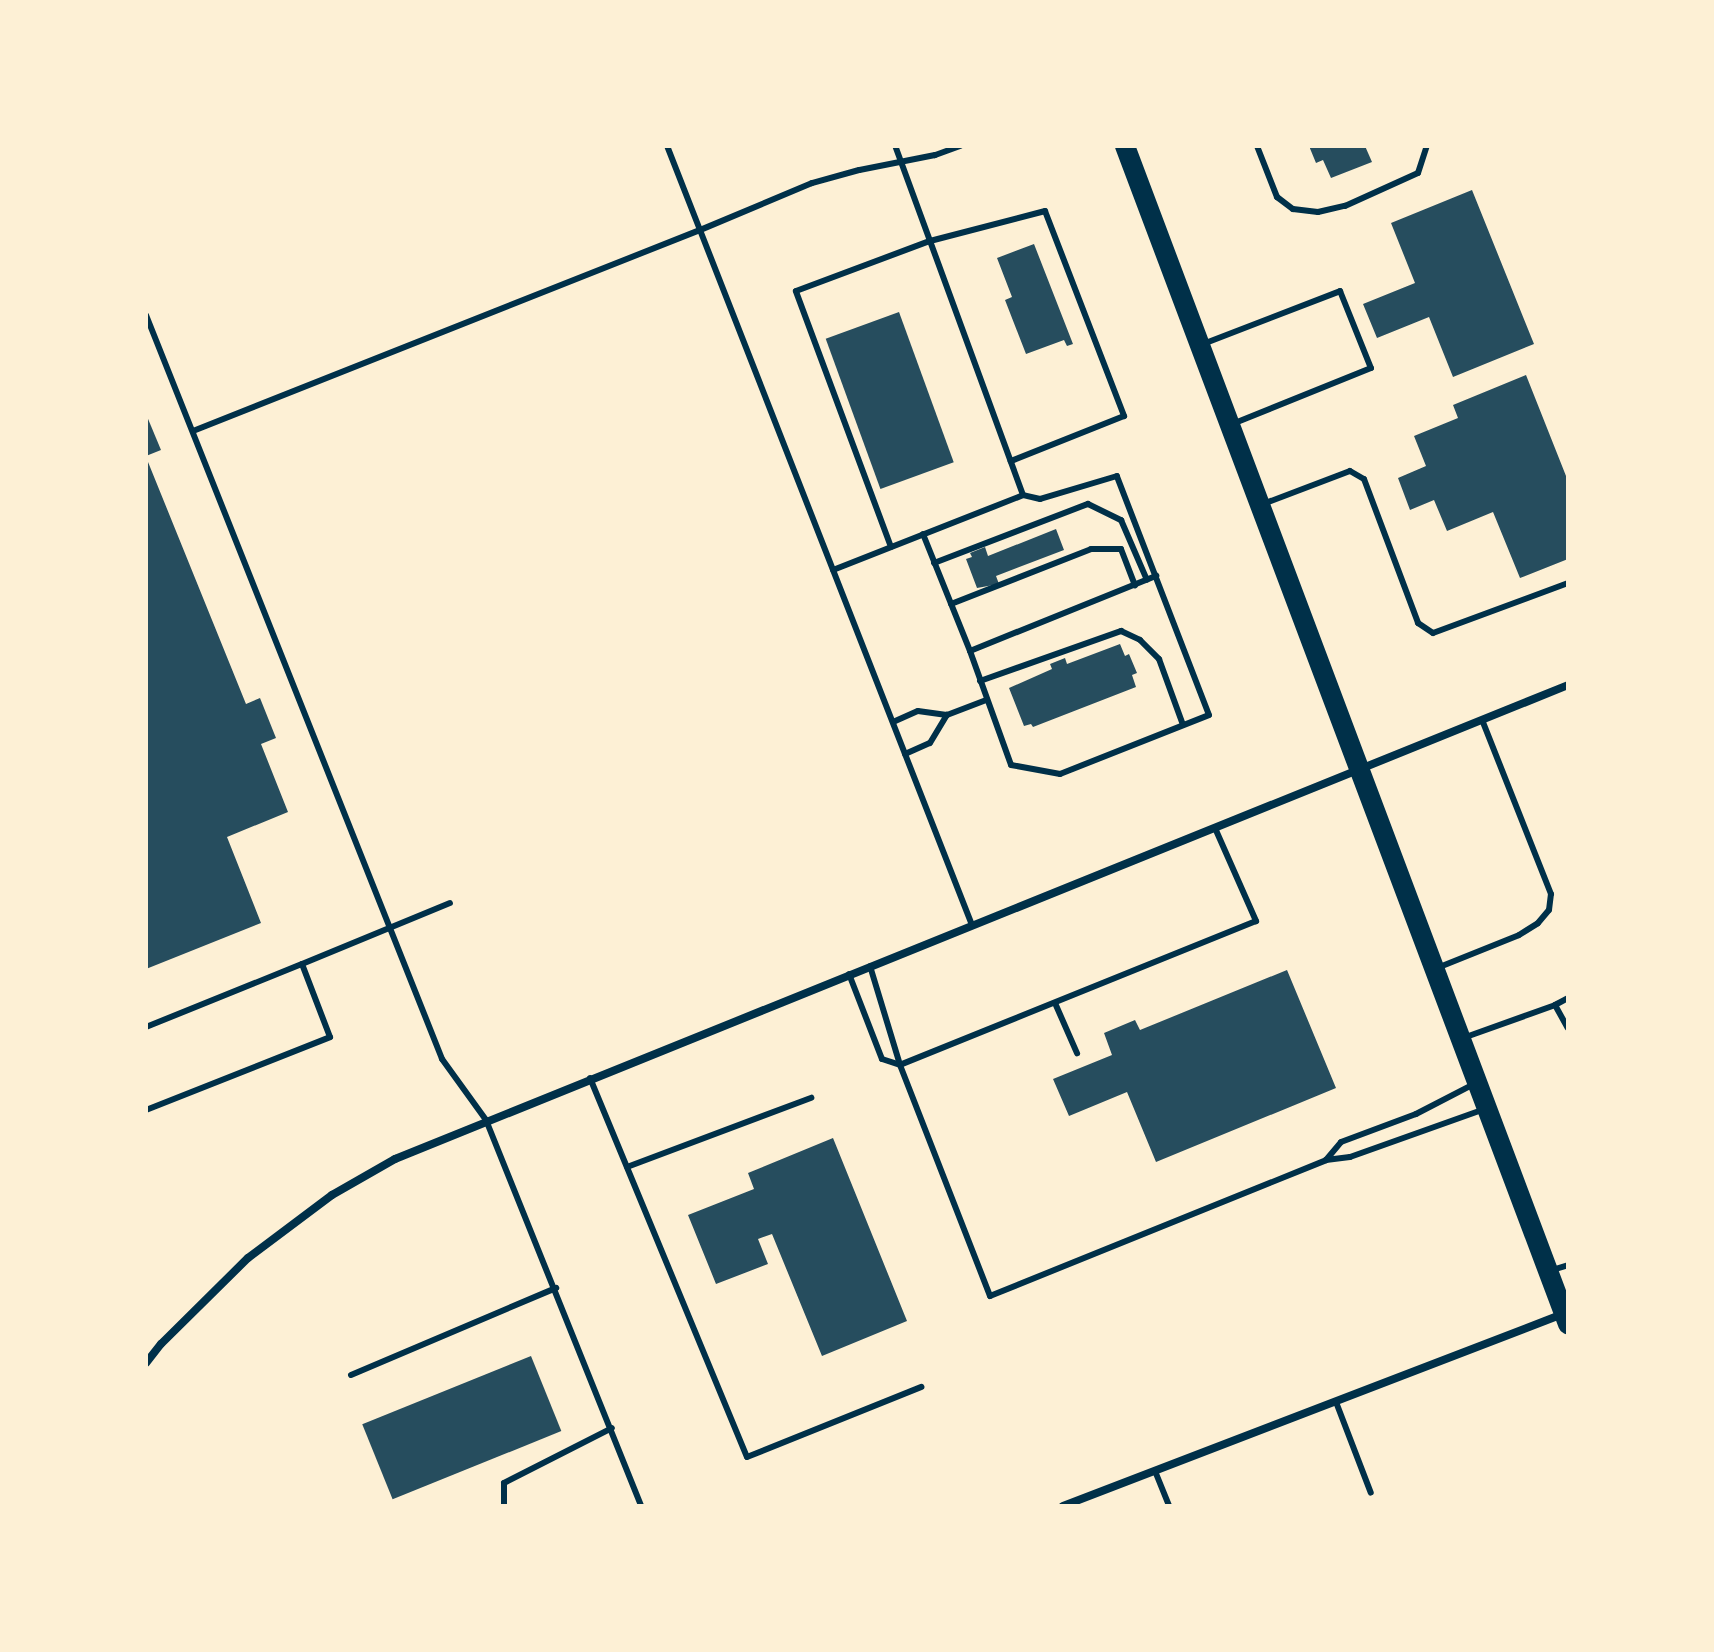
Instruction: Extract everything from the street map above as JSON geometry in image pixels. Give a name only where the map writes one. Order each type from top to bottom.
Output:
[{"type":"main road","points":[[1125,146],[1489,1108],[1558,1268],[1566,1319]]},
{"type":"street","points":[[146,1363],[161,1344],[248,1258],[299,1218],[395,1159],[1568,685]]},
{"type":"street","points":[[1063,1506],[1566,1319]]},
{"type":"lane","points":[[667,146],[972,925]]},
{"type":"lane","points":[[895,146],[1023,495]]},
{"type":"lane","points":[[193,431],[812,183],[960,146]]},
{"type":"lane","points":[[1257,146],[1277,197],[1293,209],[1318,212],[1345,206],[1418,173],[1427,146]]},
{"type":"lane","points":[[891,547],[796,291],[930,241],[1038,210],[1045,211],[1124,416],[1011,461]]},
{"type":"lane","points":[[1200,345],[1340,291],[1371,368],[1229,425]]},
{"type":"lane","points":[[146,315],[393,927],[442,1059],[486,1120],[641,1506]]},
{"type":"lane","points":[[1260,506],[1350,471],[1364,479],[1418,623],[1433,633],[1568,583]]},
{"type":"lane","points":[[833,570],[923,534],[1023,495],[1040,499],[1117,476],[1209,715],[1060,774],[1011,765],[923,534]]},
{"type":"lane","points":[[934,563],[1088,504],[1121,520],[1147,580]]},
{"type":"lane","points":[[951,604],[1091,549],[1121,549],[1135,585]]},
{"type":"lane","points":[[970,651],[1156,576]]},
{"type":"lane","points":[[980,681],[1121,631],[1140,640],[1159,659],[1183,725]]},
{"type":"lane","points":[[893,722],[918,711],[947,715],[986,700]]},
{"type":"lane","points":[[905,754],[930,743],[947,715]]},
{"type":"lane","points":[[1437,968],[1519,935],[1538,923],[1549,910],[1551,894],[1482,720]]},
{"type":"lane","points":[[849,974],[882,1059],[900,1065],[1256,921],[1215,828]]},
{"type":"lane","points":[[146,1027],[450,903]]},
{"type":"lane","points":[[146,1110],[330,1037],[302,964]]},
{"type":"lane","points":[[870,966],[900,1065],[990,1296],[1326,1160],[1350,1157],[1489,1108]]},
{"type":"lane","points":[[1463,1038],[1568,998]]},
{"type":"lane","points":[[1055,1003],[1077,1053]]},
{"type":"lane","points":[[1555,1005],[1568,1028]]},
{"type":"lane","points":[[590,1078],[747,1457],[921,1387]]},
{"type":"lane","points":[[1326,1160],[1341,1142],[1416,1114],[1479,1082]]},
{"type":"lane","points":[[627,1167],[811,1098]]},
{"type":"lane","points":[[351,1375],[556,1288]]},
{"type":"lane","points":[[1336,1402],[1371,1493]]},
{"type":"lane","points":[[504,1506],[504,1483],[612,1428]]},
{"type":"lane","points":[[1155,1471],[1169,1506]]},
{"type":"building","points":[[1309,146],[1365,146],[1372,162],[1331,178],[1323,160],[1316,163]]},
{"type":"building","points":[[1472,190],[1534,344],[1453,377],[1429,317],[1377,338],[1363,304],[1415,283],[1391,223]]},
{"type":"building","points":[[1034,244],[1073,344],[1067,346],[1064,340],[1026,354],[1005,300],[1012,297],[997,258]]},
{"type":"building","points":[[899,312],[954,462],[880,489],[826,339]]},
{"type":"building","points":[[1526,375],[1568,481],[1568,559],[1520,578],[1493,512],[1447,531],[1434,500],[1410,510],[1398,478],[1426,466],[1414,436],[1458,418],[1453,405]]},
{"type":"building","points":[[146,414],[161,450],[146,456]]},
{"type":"building","points":[[146,457],[246,704],[260,698],[276,738],[261,744],[288,812],[227,837],[261,923],[146,969]]},
{"type":"building","points":[[1056,529],[1064,550],[996,576],[999,584],[977,588],[966,559],[972,557],[970,553],[985,547],[988,556]]},
{"type":"building","points":[[1120,644],[1125,656],[1129,654],[1137,673],[1132,675],[1136,687],[1033,727],[1031,724],[1024,726],[1009,688],[1052,669],[1050,664],[1065,658],[1067,664]]},
{"type":"building","points":[[1287,970],[1336,1088],[1156,1162],[1127,1092],[1069,1116],[1053,1079],[1112,1055],[1104,1033],[1135,1020],[1140,1030]]},
{"type":"building","points":[[833,1138],[907,1321],[822,1356],[772,1234],[758,1239],[768,1264],[716,1284],[688,1215],[754,1189],[748,1173]]},
{"type":"building","points":[[531,1356],[561,1431],[393,1499],[362,1424]]}]
